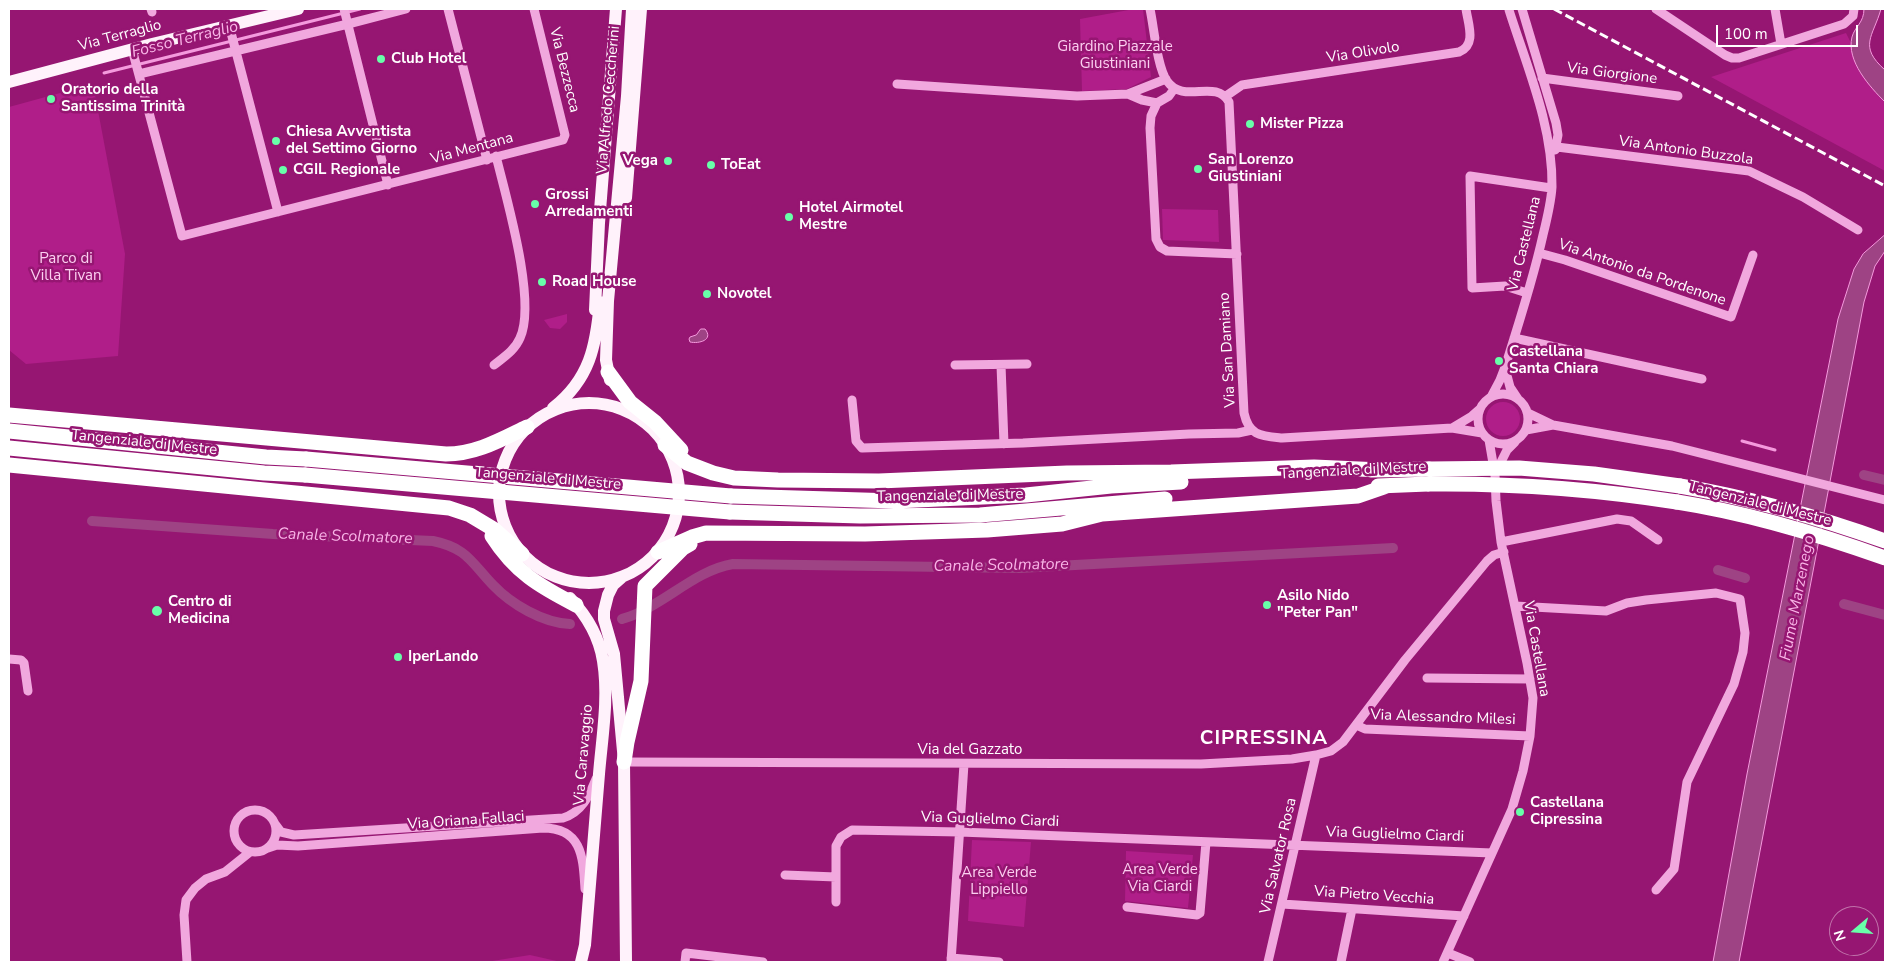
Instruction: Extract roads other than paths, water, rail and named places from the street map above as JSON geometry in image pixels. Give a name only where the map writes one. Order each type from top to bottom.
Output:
[{"type":"highway","points":[[608,372],[626,398],[654,422],[682,451],[705,468],[722,476]]},
{"type":"highway","points":[[9,415],[446,454],[476,450],[494,444],[527,427]]},
{"type":"highway","name":"Tangenziale di Mestre","points":[[9,431],[266,457],[731,496],[904,501],[1026,495],[1111,486],[1381,470],[1503,484],[1622,494],[1708,507],[1836,540],[1885,558]]},
{"type":"highway","points":[[665,445],[687,462],[704,470],[722,476],[743,479],[880,481],[1067,473],[1171,472],[1314,467],[1381,470]]},
{"type":"highway","name":"Tangenziale di Mestre","points":[[9,448],[264,473],[730,512],[860,516],[980,515],[1026,512],[1128,501],[1387,486],[1429,476],[1528,469],[1594,474],[1715,492],[1841,525],[1885,541]]},
{"type":"highway","points":[[9,465],[449,508],[470,515],[495,530],[522,554]]},
{"type":"highway","points":[[658,552],[706,532],[865,534],[987,530],[1062,524],[1102,514],[1358,496],[1387,486]]},
{"type":"highway","points":[[478,520],[490,533],[510,562],[558,596],[576,605]]},
{"type":"highway","points":[[624,762],[641,681],[645,586],[682,548],[716,532]]},
{"type":"main road","name":"Via Terraglio","points":[[9,82],[136,63],[230,30],[298,9]]},
{"type":"main road","points":[[601,339],[594,315],[598,223],[612,76],[616,9]]},
{"type":"main road","name":"Via Alfredo Ceccherini","points":[[623,96],[626,9]]},
{"type":"main road","name":"Via Alfredo Ceccherini","points":[[545,414],[559,403],[580,381],[601,339],[608,302],[623,96],[632,9]]},
{"type":"main road","points":[[601,339],[618,274],[642,9]]},
{"type":"main road","name":"Via Alfredo Ceccherini","points":[[601,339],[611,384],[617,396],[657,434],[665,445],[676,471],[679,500],[672,528],[658,552]]},
{"type":"main road","points":[[642,420],[618,407],[598,403],[571,404],[545,414],[527,427],[506,456],[499,485],[500,508],[503,522],[513,542],[522,554],[542,570],[560,579],[580,583],[601,583],[621,578],[645,564],[658,552]]},
{"type":"main road","name":"Via Caravaggio","points":[[542,570],[576,605],[592,627],[603,660],[605,702],[586,927],[581,962]]},
{"type":"main road","name":"Via Caravaggio","points":[[621,578],[613,585],[608,596],[604,619],[614,654],[624,762],[626,962]]},
{"type":"street","points":[[344,9],[388,185]]},
{"type":"street","points":[[136,63],[235,48],[406,9]]},
{"type":"street","points":[[448,9],[487,160]]},
{"type":"street","name":"Via Bezzecca","points":[[534,9],[565,138]]},
{"type":"street","points":[[1150,9],[1161,67],[1166,79],[1174,89],[1190,92],[1218,91],[1226,96]]},
{"type":"street","name":"Via Olivolo","points":[[1226,96],[1242,85],[1465,50],[1470,44],[1466,9]]},
{"type":"street","points":[[1522,9],[1556,123],[1557,147],[1550,157]]},
{"type":"street","points":[[1656,9],[1732,58],[1739,58],[1844,24],[1853,16],[1854,9]]},
{"type":"street","points":[[1775,9],[1781,44]]},
{"type":"street","name":"Via Castellana","points":[[1490,398],[1505,367],[1539,253],[1549,209],[1551,188],[1550,157],[1543,115],[1509,10]]},
{"type":"street","points":[[230,30],[278,212]]},
{"type":"street","name":"Via Mentana","points":[[136,63],[182,236],[487,160],[565,138]]},
{"type":"street","name":"Via Giorgione","points":[[1542,78],[1678,96]]},
{"type":"street","points":[[897,84],[1077,96],[1128,94],[1166,79]]},
{"type":"street","points":[[1174,89],[1169,96],[1157,103],[1151,116],[1156,240],[1160,247],[1167,250],[1237,254]]},
{"type":"street","points":[[1128,94],[1142,100],[1157,103]]},
{"type":"street","name":"Via San Damiano","points":[[1226,96],[1229,102],[1230,115],[1244,413],[1247,424],[1252,430]]},
{"type":"street","name":"Via Antonio Buzzola","points":[[1557,147],[1748,171],[1803,197],[1858,230]]},
{"type":"street","points":[[494,365],[512,351],[520,339],[526,302],[516,245],[496,156]]},
{"type":"street","points":[[1527,293],[1505,286],[1472,288],[1470,176],[1551,188]]},
{"type":"street","name":"Via Antonio da Pordenone","points":[[1539,253],[1565,260],[1731,318],[1753,255]]},
{"type":"street","points":[[1514,338],[1702,379]]},
{"type":"street","points":[[955,365],[1027,364]]},
{"type":"street","points":[[1001,365],[1004,444]]},
{"type":"street","points":[[1482,406],[1478,423],[1482,433],[1489,440],[1502,444],[1515,441],[1526,430],[1528,413],[1510,387],[1505,367]]},
{"type":"street","points":[[1452,428],[1472,416],[1490,398],[1504,394],[1518,399]]},
{"type":"street","points":[[852,400],[856,441],[862,448],[1004,444],[1238,433],[1252,430],[1258,435],[1282,438],[1452,428],[1482,433]]},
{"type":"street","points":[[1528,413],[1553,425],[1672,446],[1885,500]]},
{"type":"street","points":[[1526,430],[1553,425]]},
{"type":"street","name":"Via Castellana","points":[[1443,962],[1512,809],[1523,771],[1530,736],[1533,698],[1501,542],[1495,475],[1489,440]]},
{"type":"street","name":"Via Castellana","points":[[1495,475],[1507,450],[1515,441]]},
{"type":"street","points":[[1501,542],[1617,519],[1631,521],[1658,540]]},
{"type":"street","name":"Via del Gazzato","points":[[624,762],[1201,764],[1292,759],[1316,755],[1331,751],[1343,742],[1405,660],[1487,561],[1494,555],[1504,552]]},
{"type":"street","points":[[1515,606],[1606,611],[1627,603],[1716,593],[1740,599],[1745,634],[1743,652],[1734,684],[1687,782],[1674,869],[1656,890]]},
{"type":"street","points":[[9,659],[21,660],[24,663],[28,691]]},
{"type":"street","points":[[1427,678],[1530,679]]},
{"type":"street","name":"Via Alessandro Milesi","points":[[1356,725],[1365,729],[1530,736]]},
{"type":"street","name":"Via Salvator Rosa","points":[[1268,962],[1316,755]]},
{"type":"street","points":[[964,764],[951,960],[999,962]]},
{"type":"street","name":"Via Oriana Fallaci","points":[[275,824],[281,832],[294,835],[563,818],[575,812],[586,801],[600,768]]},
{"type":"street","points":[[230,869],[237,852],[234,828],[239,817],[245,812],[257,810],[268,815],[275,824],[275,837],[268,848],[263,851],[250,852],[240,846],[236,840]]},
{"type":"street","name":"Via Oriana Fallaci","points":[[268,848],[277,845],[298,846],[544,828],[558,830],[572,838],[580,848],[583,858],[586,927]]},
{"type":"street","name":"Via Guglielmo Ciardi","points":[[836,902],[836,846],[841,838],[852,830],[960,832],[1492,853]]},
{"type":"street","points":[[1127,907],[1197,915],[1200,913],[1206,842]]},
{"type":"street","points":[[187,962],[184,915],[186,900],[195,888],[206,879],[230,869],[250,852]]},
{"type":"street","points":[[785,875],[836,877]]},
{"type":"street","name":"Via Pietro Vecchia","points":[[1282,904],[1464,916]]},
{"type":"street","points":[[1342,962],[1352,909]]},
{"type":"street","points":[[685,962],[686,953],[764,962]]},
{"type":"street","points":[[1448,953],[1470,962]]},
{"type":"water","points":[[1864,9],[1881,9],[1870,41],[1870,48],[1877,62],[1885,70],[1885,102],[1866,81],[1853,55],[1852,37],[1863,18]]},
{"type":"water","name":"Fiume Marzenego","points":[[1885,235],[1885,251],[1875,266],[1864,302],[1739,962],[1713,962],[1747,774],[1838,319],[1854,269],[1863,254]]},
{"type":"water","points":[[701,329],[705,329],[707,338],[701,342],[690,342],[690,337],[696,335]]},
{"type":"waterway","name":"Fosso Terraglio","points":[[104,73],[360,9]]},
{"type":"waterway","points":[[1742,441],[1775,450]]},
{"type":"waterway","points":[[1864,475],[1885,480]]},
{"type":"waterway","name":"Canale Scolmatore","points":[[92,521],[273,534],[433,541],[454,548],[468,557],[500,592],[518,605],[549,620],[570,624]]},
{"type":"waterway","name":"Canale Scolmatore","points":[[622,619],[652,606],[708,572],[733,564],[1019,568],[1393,548]]},
{"type":"waterway","points":[[1718,570],[1745,578]]},
{"type":"waterway","points":[[1844,604],[1885,615]]},
{"type":"railway","points":[[1554,9],[1885,186]]},
{"type":"place","name":"Club Hotel","points":[[381,59]]},
{"type":"place","name":"Oratorio della Santissima Trinità","points":[[51,99]]},
{"type":"place","name":"Mister Pizza","points":[[1250,124]]},
{"type":"place","name":"Chiesa Avventista del Settimo Giorno","points":[[276,141]]},
{"type":"place","name":"Vega","points":[[668,161]]},
{"type":"place","name":"ToEat","points":[[711,165]]},
{"type":"place","name":"San Lorenzo Giustiniani","points":[[1198,169]]},
{"type":"place","name":"CGIL Regionale","points":[[283,170]]},
{"type":"place","name":"Grossi Arredamenti","points":[[535,204]]},
{"type":"place","name":"Hotel Airmotel Mestre","points":[[789,217]]},
{"type":"place","name":"Road House","points":[[542,282]]},
{"type":"place","name":"Novotel","points":[[707,294]]},
{"type":"place","name":"Castellana Santa Chiara","points":[[1499,361]]},
{"type":"place","name":"Asilo Nido \"Peter Pan\"","points":[[1267,605]]},
{"type":"place","name":"Centro di Medicina","points":[[157,611]]},
{"type":"place","name":"IperLando","points":[[398,657]]},
{"type":"place","name":"Castellana Cipressina","points":[[1520,812]]},
{"type":"district","name":"CIPRESSINA","points":[[1264,739]]},
{"type":"park label","name":"Giardino Piazzale Giustiniani","points":[[1115,56]]},
{"type":"park label","name":"Parco di Villa Tivan","points":[[66,268]]},
{"type":"park label","name":"Area Verde Via Ciardi","points":[[1160,878]]},
{"type":"park label","name":"Area Verde Lippiello","points":[[999,882]]}]
